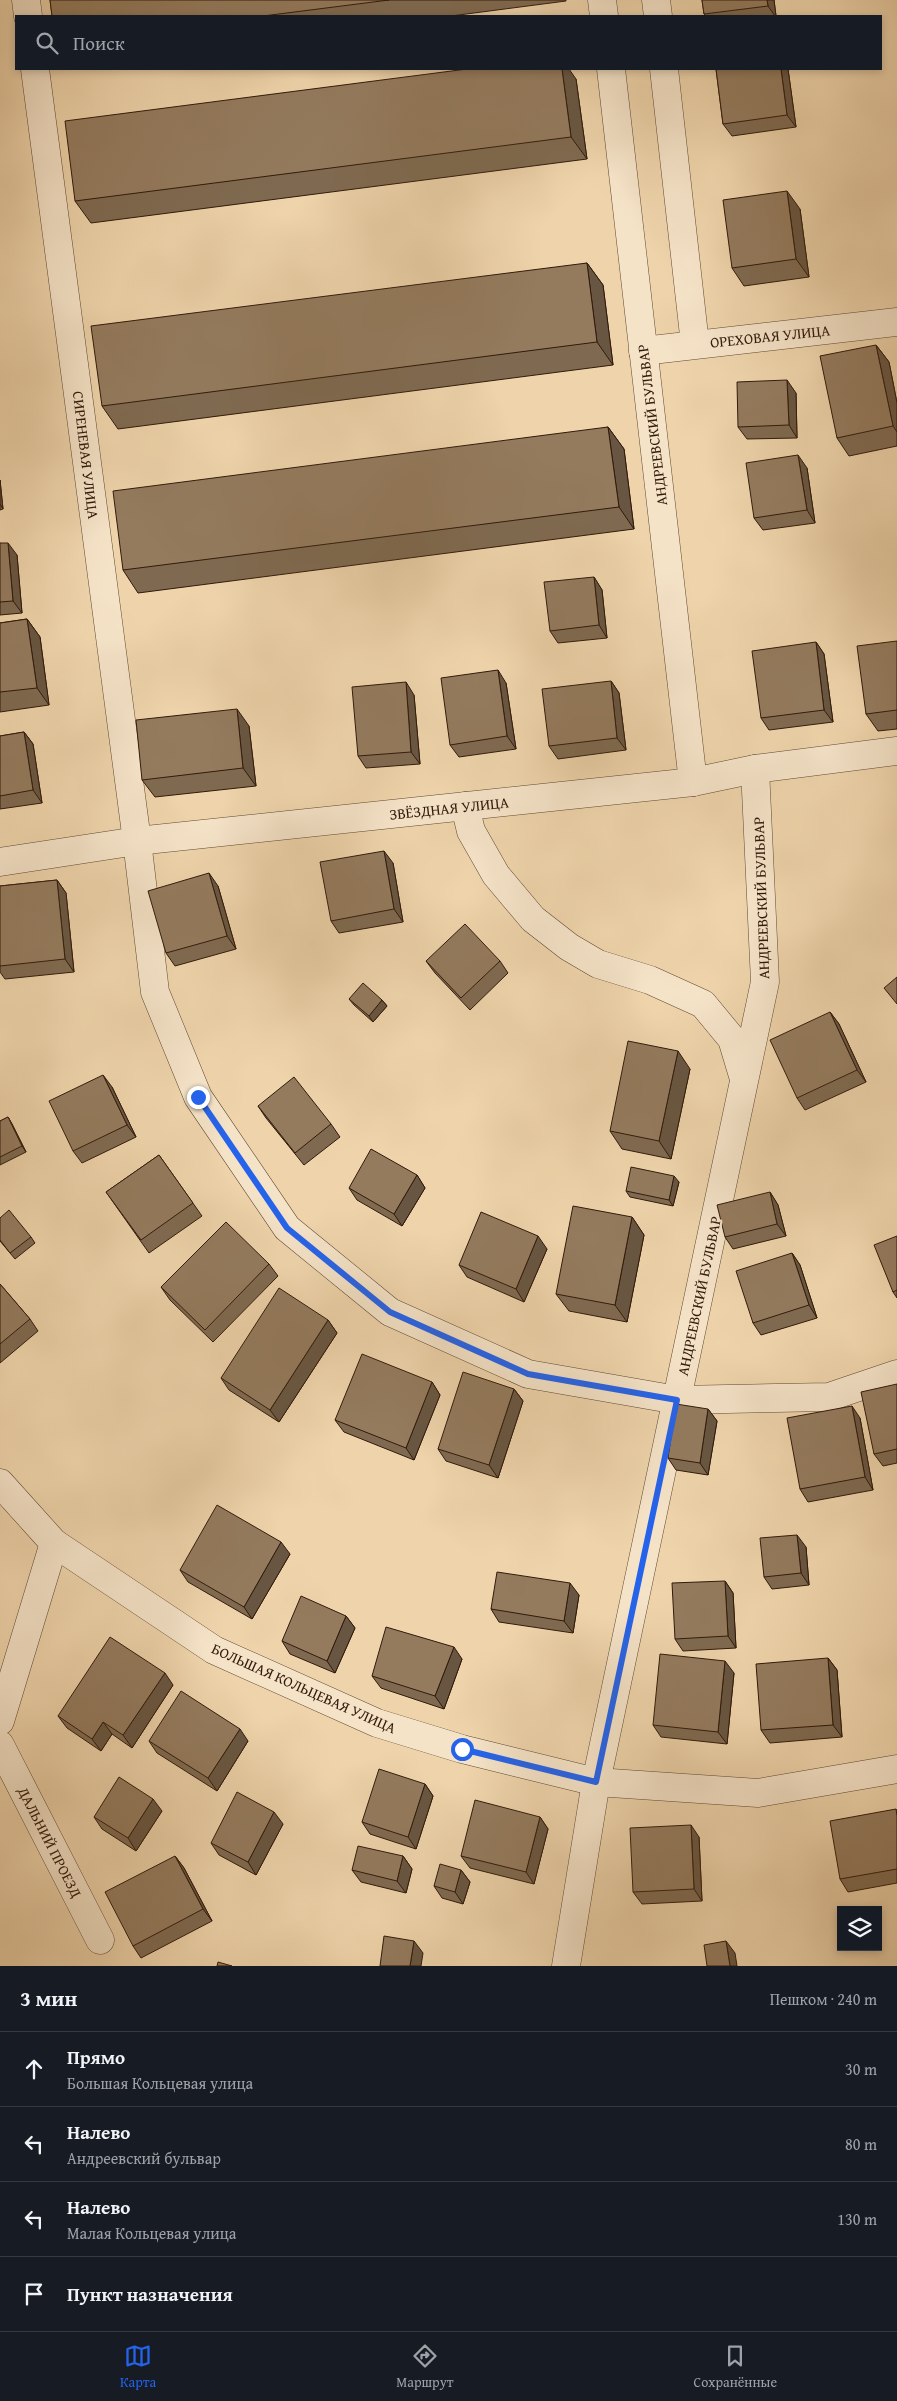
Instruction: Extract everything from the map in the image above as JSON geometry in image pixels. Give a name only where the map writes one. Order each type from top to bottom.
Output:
[{"type":"street","points":[[26,0],[28,15]]},
{"type":"street","points":[[602,0],[604,15]]},
{"type":"street","points":[[656,0],[658,15]]},
{"type":"street","name":"СИРЕНЕВАЯ УЛИЦА","points":[[35,70],[138,841],[155,992],[198,1097],[287,1228],[390,1312],[528,1374],[677,1400],[829,1397],[897,1374]]},
{"type":"street","name":"АНДРЕЕВСКИЙ БУЛЬВАР","points":[[611,70],[694,782]]},
{"type":"street","points":[[664,70],[695,344]]},
{"type":"street","name":"ОРЕХОВАЯ УЛИЦА","points":[[644,351],[897,322]]},
{"type":"street","name":"ЗВЁЗДНАЯ УЛИЦА","points":[[0,862],[138,841],[694,782],[755,769],[897,752]]},
{"type":"street","name":"АНДРЕЕВСКИЙ БУЛЬВАР","points":[[566,1966],[596,1782],[765,982],[755,769]]},
{"type":"street","points":[[465,806],[471,832],[496,875],[533,920],[569,947],[598,964],[650,980],[703,1004],[732,1039],[744,1080]]},
{"type":"street","name":"БОЛЬШАЯ КОЛЬЦЕВАЯ УЛИЦА","points":[[0,1482],[54,1543],[214,1650],[378,1723],[462,1749],[596,1782],[758,1793],[897,1769]]},
{"type":"street","points":[[0,1721],[54,1543]]},
{"type":"street","name":"ДАЛЬНИЙ ПРОЕЗД","points":[[0,1745],[100,1940]]},
{"type":"building","points":[[50,0],[389,0],[271,15],[52,15]]},
{"type":"building","points":[[702,0],[767,0],[768,6],[704,14]]},
{"type":"building","points":[[459,70],[562,70],[571,137],[75,201],[65,121]]},
{"type":"building","points":[[716,70],[781,70],[787,115],[723,124]]},
{"type":"building","points":[[787,191],[796,259],[732,268],[723,200]]},
{"type":"building","points":[[587,263],[597,342],[102,406],[91,326]]},
{"type":"building","points":[[876,345],[893,426],[837,438],[820,356]]},
{"type":"building","points":[[787,380],[789,425],[738,427],[737,382]]},
{"type":"building","points":[[608,427],[619,507],[123,570],[113,491]]},
{"type":"building","points":[[798,455],[807,510],[754,518],[746,463]]},
{"type":"building","points":[[0,543],[8,543],[13,601],[0,602]]},
{"type":"building","points":[[594,577],[599,625],[550,631],[544,582]]},
{"type":"building","points":[[27,619],[37,688],[0,692],[0,623]]},
{"type":"building","points":[[897,641],[897,710],[866,714],[857,646]]},
{"type":"building","points":[[816,642],[824,710],[761,718],[752,651]]},
{"type":"building","points":[[498,670],[507,736],[450,745],[441,678]]},
{"type":"building","points":[[611,681],[617,738],[549,746],[542,689]]},
{"type":"building","points":[[406,682],[411,752],[358,756],[352,687]]},
{"type":"building","points":[[237,709],[243,768],[142,780],[136,720]]},
{"type":"building","points":[[24,732],[33,790],[0,796],[0,736]]},
{"type":"building","points":[[384,851],[394,909],[331,921],[320,862]]},
{"type":"building","points":[[209,873],[227,936],[166,953],[148,891]]},
{"type":"building","points":[[57,880],[65,959],[0,966],[0,886]]},
{"type":"building","points":[[465,924],[500,961],[461,998],[426,961]]},
{"type":"building","points":[[897,977],[897,1004],[884,988]]},
{"type":"building","points":[[363,983],[382,1000],[369,1016],[349,999]]},
{"type":"building","points":[[830,1012],[857,1070],[797,1098],[770,1040]]},
{"type":"building","points":[[628,1041],[678,1051],[659,1141],[610,1131]]},
{"type":"building","points":[[103,1075],[127,1125],[73,1151],[49,1101]]},
{"type":"building","points":[[294,1077],[331,1124],[295,1153],[258,1106]]},
{"type":"building","points":[[8,1117],[22,1146],[0,1157],[0,1121]]},
{"type":"building","points":[[371,1149],[417,1175],[394,1214],[349,1188]]},
{"type":"building","points":[[159,1155],[193,1203],[141,1240],[106,1192]]},
{"type":"building","points":[[631,1167],[674,1176],[669,1200],[626,1191]]},
{"type":"building","points":[[770,1192],[777,1224],[725,1237],[717,1205]]},
{"type":"building","points":[[573,1206],[632,1217],[615,1305],[556,1294]]},
{"type":"building","points":[[9,1210],[31,1237],[10,1253],[0,1240],[0,1218]]},
{"type":"building","points":[[481,1212],[538,1236],[516,1289],[459,1265]]},
{"type":"building","points":[[226,1222],[269,1264],[205,1330],[161,1287]]},
{"type":"building","points":[[897,1236],[897,1290],[893,1292],[874,1245]]},
{"type":"building","points":[[792,1253],[809,1305],[753,1323],[736,1271]]},
{"type":"building","points":[[0,1284],[30,1319],[0,1344]]},
{"type":"building","points":[[279,1288],[328,1320],[270,1410],[221,1378]]},
{"type":"building","points":[[362,1354],[432,1382],[406,1448],[335,1420]]},
{"type":"building","points":[[463,1372],[514,1389],[489,1465],[438,1449]]},
{"type":"building","points":[[897,1384],[897,1449],[874,1454],[861,1392]]},
{"type":"building","points":[[676,1404],[708,1409],[700,1463],[668,1458]]},
{"type":"building","points":[[852,1406],[865,1477],[800,1489],[787,1418]]},
{"type":"building","points":[[217,1505],[281,1542],[244,1607],[180,1570]]},
{"type":"building","points":[[797,1535],[801,1573],[764,1577],[760,1538]]},
{"type":"building","points":[[497,1572],[570,1583],[564,1621],[491,1609]]},
{"type":"building","points":[[725,1581],[728,1636],[675,1639],[672,1583]]},
{"type":"building","points":[[301,1596],[346,1616],[327,1661],[282,1641]]},
{"type":"building","points":[[386,1627],[454,1647],[435,1696],[372,1676]]},
{"type":"building","points":[[110,1637],[165,1673],[123,1735],[103,1722],[92,1739],[58,1716]]},
{"type":"building","points":[[660,1654],[725,1661],[718,1732],[653,1725]]},
{"type":"building","points":[[828,1658],[833,1725],[761,1730],[756,1664]]},
{"type":"building","points":[[181,1691],[240,1729],[208,1778],[149,1741]]},
{"type":"building","points":[[379,1769],[425,1784],[408,1837],[362,1822]]},
{"type":"building","points":[[119,1777],[153,1799],[128,1838],[94,1817]]},
{"type":"building","points":[[237,1792],[274,1812],[248,1862],[211,1843]]},
{"type":"building","points":[[475,1800],[540,1817],[526,1872],[461,1856]]},
{"type":"building","points":[[896,1809],[897,1869],[840,1879],[830,1821]]},
{"type":"building","points":[[691,1825],[694,1889],[633,1892],[630,1828]]},
{"type":"building","points":[[358,1846],[403,1856],[397,1881],[352,1870]]},
{"type":"building","points":[[175,1856],[203,1909],[133,1946],[105,1892]]},
{"type":"building","points":[[440,1864],[461,1870],[455,1892],[434,1886]]},
{"type":"building","points":[[384,1936],[414,1941],[410,1966],[380,1966]]},
{"type":"building","points":[[726,1941],[730,1966],[707,1966],[704,1945]]},
{"type":"building","points":[[218,1962],[232,1966],[217,1966]]},
{"type":"route","points":[[198,1097],[287,1228],[390,1312],[528,1374],[677,1400],[596,1782],[462,1749]]}]
